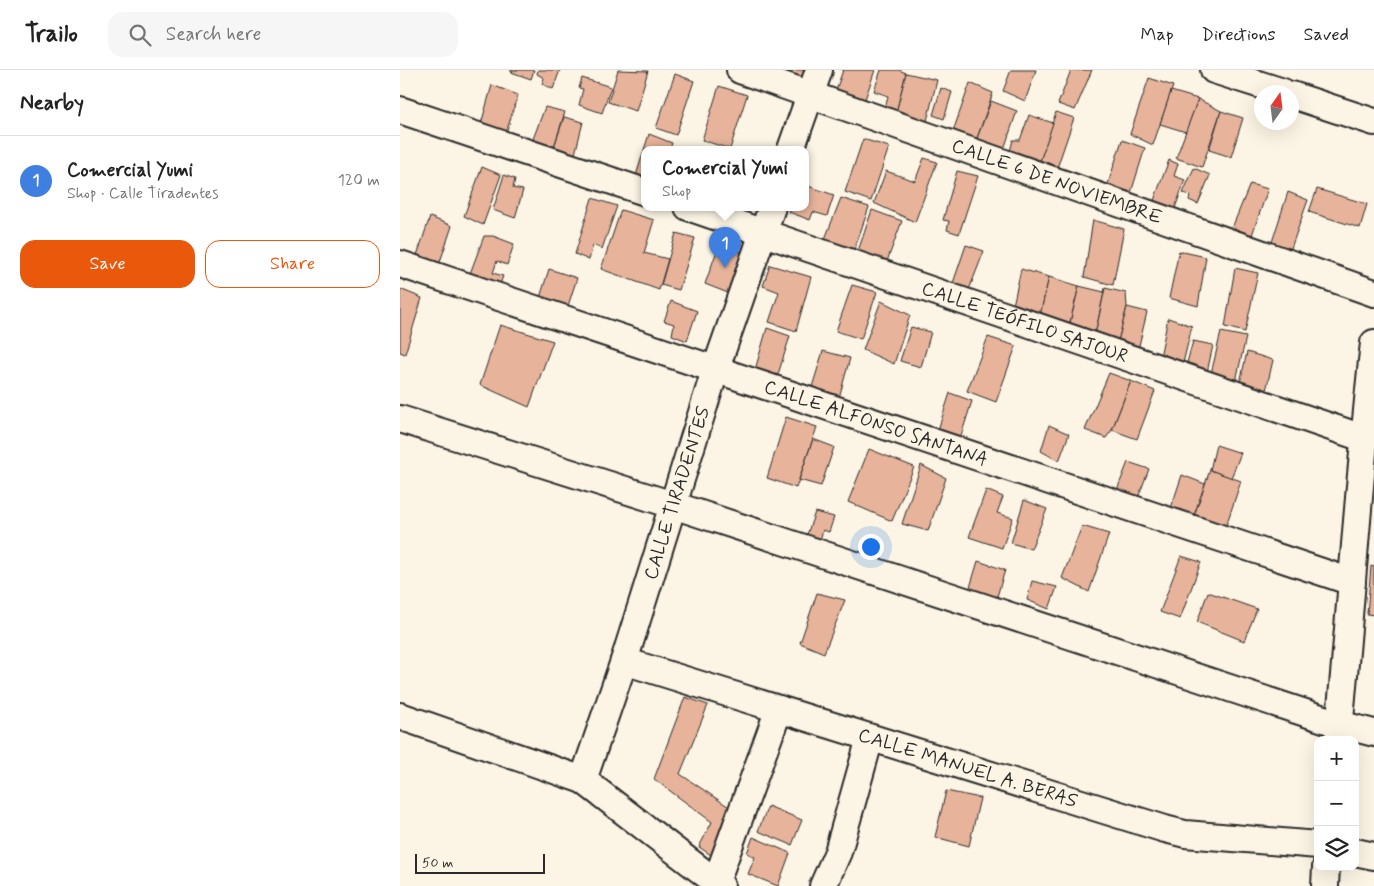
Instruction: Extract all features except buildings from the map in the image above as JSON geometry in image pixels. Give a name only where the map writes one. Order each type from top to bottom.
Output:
[{"type":"street","name":"CALLE 6 DE NOVIEMBRE","points":[[740,70],[1374,294]]},
{"type":"street","points":[[792,146],[819,70]]},
{"type":"street","points":[[1214,70],[1261,85]]},
{"type":"street","points":[[1299,97],[1374,122]]},
{"type":"street","points":[[400,110],[641,191]]},
{"type":"street","name":"CALLE TEÓFILO SAJOUR","points":[[700,211],[1363,438]]},
{"type":"street","name":"CALLE TIRADENTES","points":[[583,780],[624,661],[716,371],[771,211]]},
{"type":"street","name":"CALLE ALFONSO SANTANA","points":[[400,264],[1352,582]]},
{"type":"street","points":[[1339,732],[1352,582],[1365,526],[1363,438],[1374,343]]},
{"type":"street","points":[[400,419],[673,505],[1339,732],[1374,733]]},
{"type":"street","name":"CALLE MANUEL A. BERAS","points":[[624,661],[1165,829],[1185,834],[1314,845]]},
{"type":"street","points":[[400,716],[583,780],[719,884],[779,710]]},
{"type":"street","points":[[822,886],[838,852],[870,738]]},
{"type":"street","points":[[1359,853],[1374,856]]},
{"type":"street","points":[[1325,886],[1326,871]]},
{"type":"place","name":"Comercial Yumi","points":[[725,268]]}]
